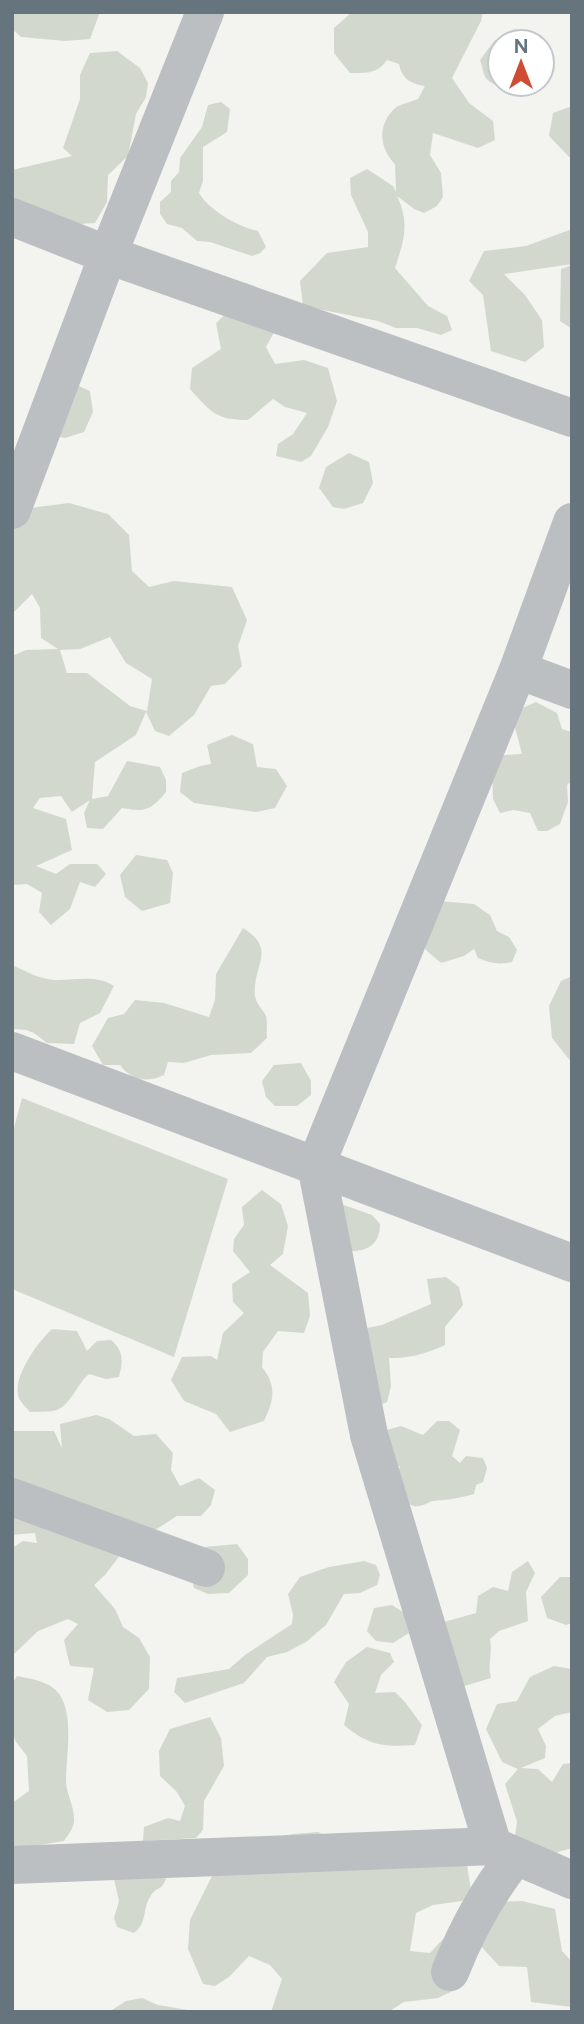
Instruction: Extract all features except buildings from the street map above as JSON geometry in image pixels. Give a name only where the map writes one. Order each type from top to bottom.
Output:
[{"type":"street","points":[[12,510],[108,255],[205,12]]},
{"type":"street","points":[[12,217],[108,255],[572,418]]},
{"type":"street","points":[[450,1972],[471,1924],[493,1885],[505,1851],[369,1435],[316,1165],[518,670],[572,522]]},
{"type":"street","points":[[518,670],[572,690]]},
{"type":"street","points":[[15,1063],[316,1165],[572,1263]]},
{"type":"street","points":[[12,1497],[206,1568]]},
{"type":"street","points":[[12,1865],[505,1851],[572,1880]]},
{"type":"shaded area","points":[[12,12],[100,12],[90,39],[65,41],[21,37],[12,29]]},
{"type":"shaded area","points":[[352,12],[483,12],[452,78],[469,103],[493,121],[495,140],[478,148],[433,133],[430,155],[441,173],[443,197],[437,206],[424,213],[397,196],[403,215],[404,232],[395,268],[428,306],[447,316],[452,330],[441,335],[417,328],[396,328],[378,321],[303,306],[300,281],[327,253],[368,247],[368,232],[351,195],[350,178],[367,169],[393,186],[396,192],[395,164],[386,152],[382,138],[384,124],[395,108],[418,99],[425,86],[408,80],[399,64],[387,60],[376,70],[350,73],[334,53],[334,28]]},
{"type":"shaded area","points":[[117,51],[140,68],[148,83],[146,97],[136,114],[128,156],[108,175],[107,202],[95,223],[49,226],[12,218],[12,170],[72,156],[63,148],[80,99],[80,75],[90,53]]},
{"type":"shaded area","points":[[486,52],[486,78],[484,74],[480,60]]},
{"type":"shaded area","points":[[221,102],[230,109],[227,132],[203,147],[203,181],[199,193],[225,217],[258,231],[266,247],[252,256],[210,242],[197,241],[182,228],[167,224],[160,214],[160,202],[171,192],[171,181],[179,172],[180,158],[202,127],[208,105]]},
{"type":"shaded area","points":[[572,106],[572,160],[549,136],[553,113]]},
{"type":"shaded area","points":[[572,229],[572,264],[504,274],[525,295],[542,320],[544,347],[525,362],[491,351],[483,295],[469,281],[484,251],[526,246]]},
{"type":"shaded area","points":[[572,265],[572,329],[560,321],[561,269]]},
{"type":"shaded area","points":[[234,306],[278,325],[266,347],[275,364],[304,360],[328,368],[337,401],[328,427],[311,456],[301,462],[276,456],[278,444],[293,434],[307,413],[285,407],[273,399],[248,420],[228,418],[209,409],[190,389],[192,368],[221,349],[216,323]]},
{"type":"shaded area","points":[[70,382],[90,391],[93,412],[84,432],[65,438],[54,436]]},
{"type":"shaded area","points":[[349,453],[369,462],[373,483],[363,503],[344,509],[333,507],[319,488],[326,467]]},
{"type":"shaded area","points":[[69,503],[108,514],[129,535],[132,571],[149,587],[174,581],[232,587],[247,620],[238,646],[242,666],[225,684],[211,686],[194,715],[169,736],[155,731],[146,712],[136,735],[95,762],[92,799],[108,796],[127,761],[160,767],[166,780],[166,792],[156,803],[142,810],[122,808],[103,829],[87,828],[84,813],[90,800],[72,812],[61,796],[40,798],[33,808],[66,819],[72,850],[36,866],[56,874],[70,864],[97,864],[106,874],[95,887],[80,882],[70,909],[51,925],[39,912],[42,893],[27,884],[12,885],[12,656],[26,650],[58,649],[41,638],[40,608],[32,594],[12,614],[12,513],[22,509]],"holes":[[[110,637],[126,663],[152,679],[147,711],[130,706],[87,673],[67,673],[60,650],[80,649]]]},
{"type":"shaded area","points":[[536,702],[557,713],[562,729],[572,732],[572,781],[567,785],[568,802],[560,824],[547,831],[538,831],[530,813],[513,810],[500,813],[493,799],[492,769],[504,755],[522,754],[514,724],[518,710]]},
{"type":"shaded area","points":[[232,735],[253,744],[257,767],[276,769],[287,786],[275,808],[256,812],[194,803],[180,792],[182,773],[211,764],[207,745]]},
{"type":"shaded area","points":[[136,855],[167,860],[173,873],[170,903],[142,911],[125,897],[120,875]]},
{"type":"shaded area","points":[[439,901],[474,904],[490,915],[497,931],[509,937],[517,950],[512,962],[486,961],[478,958],[474,949],[464,956],[441,963],[427,951],[416,936]]},
{"type":"shaded area","points":[[243,928],[253,936],[261,951],[255,996],[266,1016],[267,1038],[251,1053],[211,1055],[184,1063],[168,1062],[164,1075],[146,1080],[135,1077],[120,1065],[103,1065],[92,1046],[108,1018],[124,1014],[135,1000],[164,1003],[209,1017],[215,1000],[216,974]]},
{"type":"shaded area","points":[[12,965],[49,979],[92,979],[114,986],[100,1013],[80,1023],[74,1044],[47,1043],[34,1033],[12,1029]]},
{"type":"shaded area","points":[[572,976],[572,1063],[552,1038],[549,1006],[561,981]]},
{"type":"shaded area","points":[[301,1063],[311,1081],[311,1095],[297,1106],[275,1106],[266,1097],[262,1081],[274,1065]]},
{"type":"shaded area","points":[[22,1098],[228,1179],[174,1357],[12,1289],[12,1135]]},
{"type":"shaded area","points":[[262,1190],[281,1204],[288,1226],[283,1254],[270,1265],[308,1293],[310,1316],[304,1333],[278,1331],[263,1352],[262,1367],[272,1387],[270,1406],[264,1421],[230,1432],[216,1414],[184,1401],[171,1380],[182,1357],[211,1356],[217,1360],[223,1333],[244,1313],[233,1302],[232,1284],[250,1272],[233,1251],[234,1239],[244,1225],[242,1207]]},
{"type":"shaded area","points":[[341,1204],[372,1215],[380,1224],[378,1236],[369,1247],[352,1251]]},
{"type":"shaded area","points":[[446,1277],[459,1287],[463,1305],[445,1327],[445,1345],[418,1355],[389,1358],[391,1386],[387,1402],[373,1408],[357,1330],[382,1325],[431,1304],[427,1279]]},
{"type":"shaded area","points":[[52,1329],[77,1331],[87,1351],[97,1341],[111,1340],[121,1357],[119,1377],[106,1379],[89,1374],[59,1409],[30,1412],[19,1398],[19,1381],[33,1351]]},
{"type":"shaded area","points":[[96,1415],[109,1419],[134,1436],[156,1434],[173,1453],[171,1470],[180,1486],[199,1478],[215,1490],[211,1505],[201,1516],[177,1516],[124,1550],[94,1585],[115,1609],[123,1627],[139,1638],[150,1657],[149,1689],[129,1710],[107,1712],[88,1700],[94,1668],[70,1666],[64,1640],[78,1624],[68,1619],[38,1631],[12,1656],[12,1548],[23,1541],[37,1543],[35,1533],[12,1535],[12,1431],[54,1431],[62,1448],[60,1424]]},
{"type":"shaded area","points":[[437,1421],[449,1421],[460,1430],[452,1456],[460,1463],[466,1456],[483,1458],[487,1468],[483,1482],[476,1485],[474,1494],[412,1505],[403,1499],[392,1478],[400,1467],[393,1463],[376,1433],[401,1426],[423,1435]]},
{"type":"shaded area","points":[[237,1544],[248,1559],[248,1575],[229,1593],[208,1594],[194,1588],[188,1563],[205,1547]]},
{"type":"shaded area","points":[[364,1561],[376,1565],[380,1575],[377,1585],[360,1593],[344,1594],[326,1625],[306,1642],[287,1652],[267,1657],[244,1683],[185,1703],[174,1692],[177,1678],[229,1669],[292,1624],[293,1615],[288,1594],[300,1577],[329,1567]]},
{"type":"shaded area","points":[[528,1561],[535,1573],[526,1592],[528,1621],[499,1631],[490,1639],[491,1678],[461,1687],[444,1622],[476,1613],[478,1596],[493,1587],[508,1591],[512,1572]]},
{"type":"shaded area","points":[[560,1577],[572,1577],[572,1623],[566,1625],[547,1618],[541,1597]]},
{"type":"shaded area","points":[[392,1605],[403,1612],[409,1633],[393,1643],[376,1641],[367,1631],[374,1608]]},
{"type":"shaded area","points":[[367,1647],[390,1653],[394,1662],[381,1675],[375,1693],[395,1692],[405,1702],[422,1725],[415,1745],[377,1744],[344,1725],[349,1704],[334,1682],[346,1662]]},
{"type":"shaded area","points":[[554,1666],[572,1669],[572,1712],[555,1716],[538,1729],[546,1746],[545,1758],[521,1768],[538,1769],[552,1782],[563,1764],[572,1763],[572,1848],[558,1852],[536,1876],[512,1854],[517,1822],[505,1784],[518,1769],[502,1762],[486,1729],[497,1704],[517,1701],[530,1677]]},
{"type":"shaded area","points":[[17,1676],[40,1681],[51,1687],[60,1695],[64,1704],[68,1726],[66,1786],[74,1822],[64,1841],[40,1845],[12,1882],[12,1803],[29,1791],[27,1756],[12,1732],[12,1684]]},
{"type":"shaded area","points":[[210,1717],[221,1738],[224,1766],[204,1801],[203,1830],[196,1838],[143,1841],[144,1827],[168,1818],[180,1821],[185,1806],[177,1792],[160,1776],[159,1751],[170,1729]]},
{"type":"shaded area","points":[[318,1832],[342,1845],[467,1864],[471,1891],[462,1901],[433,1905],[416,1913],[410,1951],[430,1953],[445,1937],[459,1988],[438,1998],[404,2002],[388,2012],[271,2012],[282,1979],[270,1965],[249,1956],[229,1977],[215,1986],[203,1984],[188,1949],[190,1920],[219,1862],[252,1843],[293,1834]]},
{"type":"shaded area","points":[[167,1874],[164,1884],[150,1897],[138,1929],[134,1933],[117,1927],[114,1918],[119,1901],[114,1879]]},
{"type":"shaded area","points":[[522,1901],[555,1909],[562,1951],[572,1962],[572,2007],[531,2002],[527,1967],[499,1966],[480,1945],[493,1902]]},
{"type":"shaded area","points":[[142,1998],[158,2005],[200,2012],[109,2012],[126,2001]]}]
